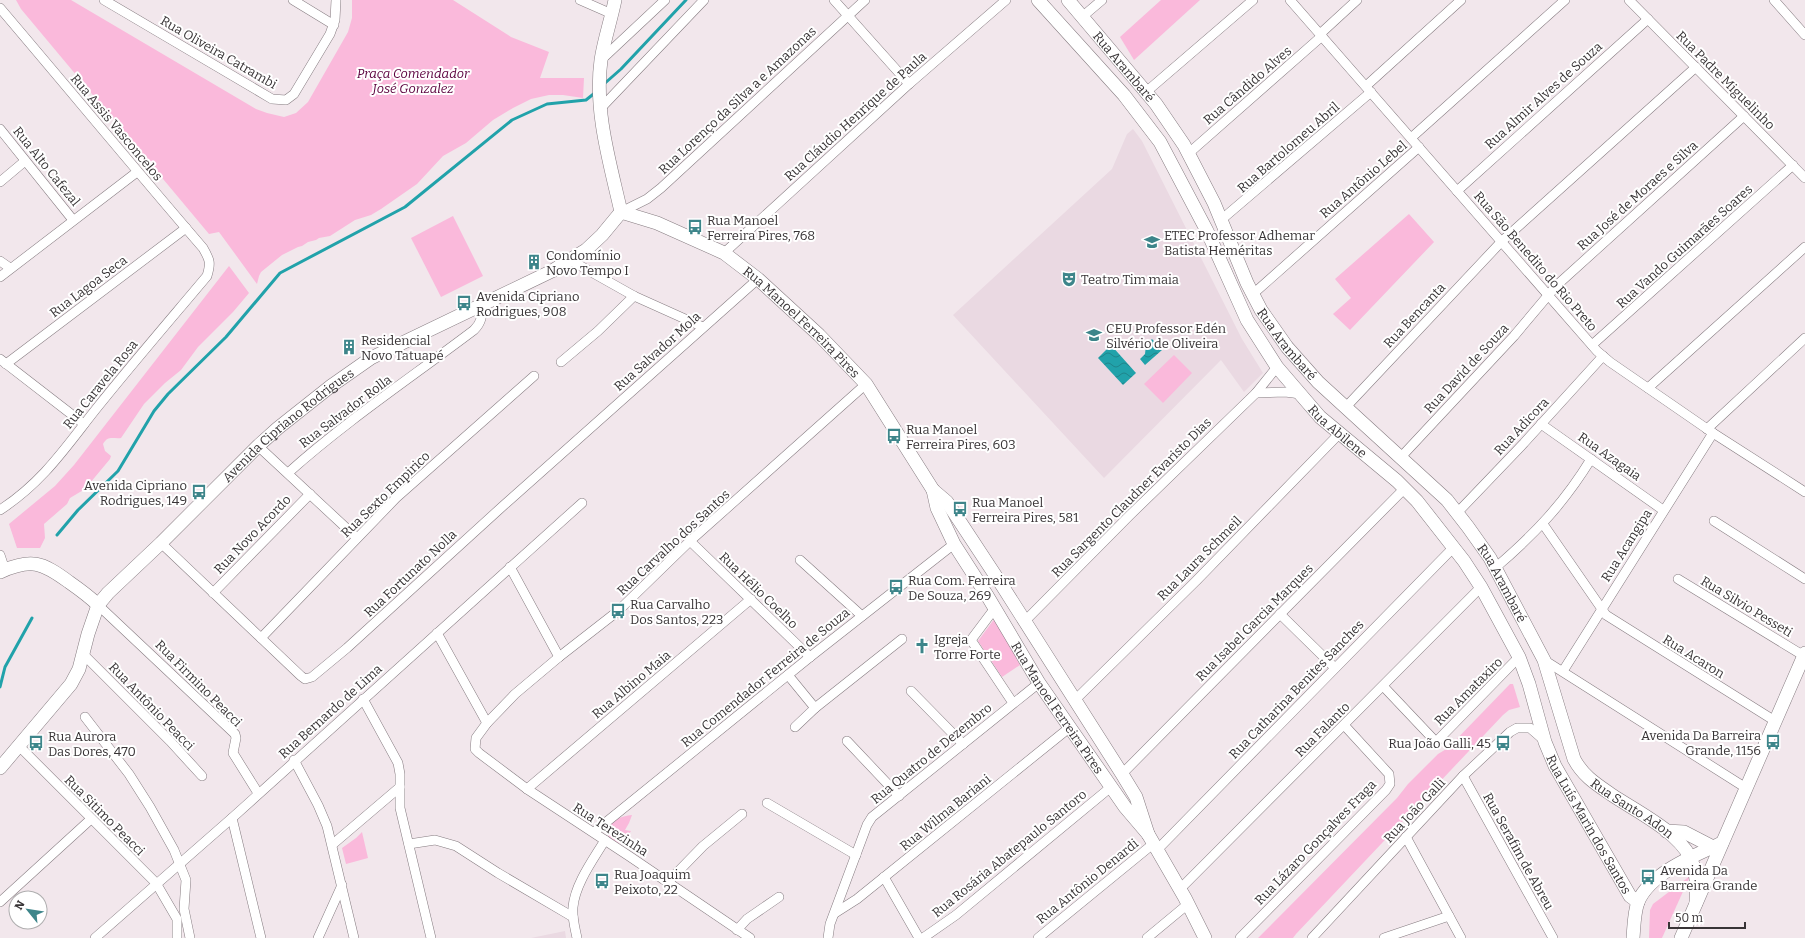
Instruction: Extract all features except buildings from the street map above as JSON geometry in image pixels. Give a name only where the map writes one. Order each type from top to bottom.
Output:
[{"type":"main road","points":[[615,0],[601,60],[600,109],[621,212]]},
{"type":"main road","name":"Rua Arambaré","points":[[1038,0],[1124,94],[1160,142],[1207,232],[1246,320],[1277,367]]},
{"type":"main road","name":"Rua Arambaré","points":[[1068,0],[1156,104],[1189,153],[1212,200],[1264,316],[1287,348],[1310,374],[1345,408],[1447,500],[1481,546],[1513,599],[1544,660],[1574,759]]},
{"type":"main road","points":[[1184,188],[1195,199],[1203,202],[1209,202],[1212,200]]},
{"type":"main road","name":"Rua Manoel Ferreira Pires","points":[[621,212],[657,224],[724,253],[758,279],[819,335],[866,384],[933,490],[946,502],[1007,593],[1122,774],[1136,797],[1153,843]]},
{"type":"main road","name":"Avenida Cipriano Rodrigues","points":[[98,605],[108,593],[161,543],[258,446],[331,386],[371,358],[482,305],[570,260],[586,250],[602,235],[621,212]]},
{"type":"main road","name":"Rua Abilene","points":[[1277,367],[1320,417],[1404,488]]},
{"type":"main road","name":"Rua Arambaré","points":[[1404,488],[1417,501],[1454,546],[1481,587],[1519,658],[1529,684],[1545,742]]},
{"type":"main road","name":"Rua Manoel Ferreira Pires","points":[[933,490],[937,508],[954,544],[1038,683],[1125,807],[1153,843],[1180,889],[1205,938]]},
{"type":"main road","points":[[0,768],[65,694],[79,669],[98,605],[55,571],[45,566],[24,564],[2,571]]},
{"type":"main road","points":[[991,603],[1000,601],[1007,593]]},
{"type":"main road","points":[[1681,938],[1696,903],[1717,845],[1746,788],[1804,654]]},
{"type":"main road","name":"Rua Luís Marin dos Santos","points":[[1545,742],[1555,766],[1630,896],[1638,902]]},
{"type":"main road","name":"Rua Santo Adon","points":[[1574,759],[1580,770],[1587,777],[1666,831],[1681,844],[1690,857]]},
{"type":"main road","points":[[1666,831],[1684,832],[1717,845]]},
{"type":"main road","points":[[1633,938],[1638,902],[1650,885],[1690,857],[1717,845]]},
{"type":"main road","points":[[1690,857],[1697,884],[1696,903]]},
{"type":"street","name":"Rua Oliveira Catrambi","points":[[104,0],[241,81],[272,98],[279,100],[286,100],[294,94],[301,85],[330,34],[334,24]]},
{"type":"street","points":[[293,0],[334,24],[336,0]]},
{"type":"street","points":[[580,0],[612,14]]},
{"type":"street","points":[[601,60],[665,0]]},
{"type":"street","points":[[600,109],[704,0]]},
{"type":"street","points":[[834,0],[909,84]]},
{"type":"street","name":"Rua Lorenço da Silva a e Amazonas","points":[[621,212],[647,198],[661,188],[865,0]]},
{"type":"street","name":"Rua Cláudio Henrique de Paula","points":[[724,253],[909,84],[1006,0]]},
{"type":"street","points":[[1082,17],[1102,0]]},
{"type":"street","points":[[1146,92],[1253,0]]},
{"type":"street","name":"Rua São Benedito do Rio Preto","points":[[1290,0],[1603,356],[1710,431],[1805,492]]},
{"type":"street","name":"Rua Cândido Alves","points":[[1189,153],[1321,35],[1357,0]]},
{"type":"street","name":"Rua Bartolomeu Abril","points":[[1221,220],[1368,89],[1461,0]]},
{"type":"street","points":[[1411,138],[1565,0]]},
{"type":"street","name":"Rua Padre Miguelinho","points":[[1629,0],[1805,178]]},
{"type":"street","points":[[1774,0],[1805,35]]},
{"type":"street","name":"Rua Assis Vasconcelos","points":[[0,8],[137,172],[204,248],[211,265]]},
{"type":"street","name":"Rua Almir Alves de Souza","points":[[1457,191],[1648,19]]},
{"type":"street","name":"Rua Bencanta","points":[[1345,408],[1502,241],[1696,67]]},
{"type":"street","name":"Rua José de Moraes e Silva","points":[[1548,295],[1744,116]]},
{"type":"street","name":"Rua Alto Cafezal","points":[[0,129],[73,220]]},
{"type":"street","name":"Rua Antônio Lebel","points":[[1253,294],[1419,147]]},
{"type":"street","points":[[0,182],[25,161]]},
{"type":"street","name":"Rua Vando Guimarães Soares","points":[[1592,345],[1793,166]]},
{"type":"street","points":[[0,277],[137,172]]},
{"type":"street","name":"Rua Lagoa Seca","points":[[3,361],[186,228]]},
{"type":"street","points":[[1648,388],[1805,247]]},
{"type":"street","points":[[570,260],[634,296],[703,327]]},
{"type":"street","points":[[0,261],[10,268]]},
{"type":"street","name":"Rua Caravela Rosa","points":[[0,510],[39,479],[56,460],[207,276],[211,265]]},
{"type":"street","name":"Rua Salvador Mola","points":[[574,443],[758,279]]},
{"type":"street","name":"Rua David de Souza","points":[[1401,457],[1514,336],[1548,295]]},
{"type":"street","points":[[562,362],[598,331],[634,296]]},
{"type":"street","name":"Rua Salvador Rolla","points":[[288,473],[356,416],[417,374],[474,330],[480,324],[482,318],[482,305]]},
{"type":"street","name":"Rua Acangipa","points":[[1563,671],[1710,431],[1805,338]]},
{"type":"street","name":"Rua Adicora","points":[[1457,513],[1603,356]]},
{"type":"street","points":[[3,361],[84,424]]},
{"type":"street","name":"Rua Sargento Claudner Evaristo Dias","points":[[1025,621],[1130,515],[1256,393],[1277,367]]},
{"type":"street","name":"Rua Sexto Empirico","points":[[261,638],[396,498],[534,376]]},
{"type":"street","name":"Rua Carvalho dos Santos","points":[[479,753],[475,750],[476,738],[487,723],[515,694],[559,657],[618,611],[690,541],[866,384]]},
{"type":"street","points":[[1256,393],[1285,392],[1301,394]]},
{"type":"street","name":"Rua Azagaia","points":[[1541,424],[1663,510]]},
{"type":"street","name":"Rua Laura Schmeil","points":[[1075,700],[1196,580],[1339,434]]},
{"type":"street","name":"Rua Fortunato Nolla","points":[[161,543],[301,676],[305,678],[312,677],[347,648],[438,564],[574,443]]},
{"type":"street","points":[[258,446],[357,538]]},
{"type":"street","points":[[1495,568],[1543,524],[1569,493],[1591,459]]},
{"type":"street","name":"Rua Isabel Garcia Marques","points":[[1122,774],[1404,488]]},
{"type":"street","name":"Rua Novo Acordo","points":[[213,593],[310,494]]},
{"type":"street","name":"Rua Bernardo de Lima","points":[[95,938],[232,818],[294,760],[582,503]]},
{"type":"street","points":[[1714,521],[1805,579]]},
{"type":"street","name":"Rua Acaron","points":[[1543,524],[1602,609],[1611,618],[1775,721]]},
{"type":"street","name":"Rua Hélio Coelho","points":[[690,541],[810,657]]},
{"type":"street","name":"Rua Comendador Ferreira de Souza","points":[[594,832],[810,657],[954,544]]},
{"type":"street","name":"Rua Catharina Benites Sanches","points":[[1153,843],[1335,668],[1454,546]]},
{"type":"street","points":[[0,555],[2,571]]},
{"type":"street","points":[[800,560],[862,616]]},
{"type":"street","points":[[510,568],[559,657]]},
{"type":"street","name":"Rua Silvio Pesseti","points":[[1678,579],[1804,654]]},
{"type":"street","name":"Rua Falanto","points":[[1180,889],[1481,587]]},
{"type":"street","name":"Rua Albino Maia","points":[[527,789],[751,599]]},
{"type":"street","points":[[991,603],[971,640],[1013,703]]},
{"type":"street","name":"Rua Firmino Peacci","points":[[98,605],[235,734],[236,738],[233,753],[258,793]]},
{"type":"street","points":[[1280,614],[1335,668]]},
{"type":"street","points":[[437,633],[487,723]]},
{"type":"street","points":[[795,727],[815,708],[902,639]]},
{"type":"street","name":"Rua Antônio Peacci","points":[[83,654],[170,741],[202,776]]},
{"type":"street","name":"Rua Amataxiro","points":[[1383,686],[1436,742],[1519,658]]},
{"type":"street","points":[[1544,660],[1746,788]]},
{"type":"street","points":[[788,675],[815,708]]},
{"type":"street","name":"Rua Quatro de Dezembro","points":[[828,938],[830,924],[867,825],[872,818],[1038,683]]},
{"type":"street","points":[[911,692],[963,744]]},
{"type":"street","points":[[363,699],[398,764],[400,808],[431,938]]},
{"type":"street","points":[[85,717],[129,774],[164,831],[186,880],[184,909],[190,938]]},
{"type":"street","name":"Rua Lázaro Gonçalves Fraga","points":[[1240,938],[1386,790],[1390,784],[1389,774],[1344,725]]},
{"type":"street","name":"Rua Wilma Bariani","points":[[835,912],[857,899],[1069,728]]},
{"type":"street","name":"Rua João Galli","points":[[1312,938],[1464,776],[1510,732],[1518,728],[1530,728],[1545,742]]},
{"type":"street","points":[[848,741],[899,796]]},
{"type":"street","name":"Rua Sitimo Peacci","points":[[19,746],[156,884],[177,919],[178,938]]},
{"type":"street","name":"Rua Terezinha","points":[[479,753],[527,789],[594,832],[750,938]]},
{"type":"street","points":[[294,760],[318,805],[327,826],[333,844],[354,938]]},
{"type":"street","name":"Rua Serafim de Abreu","points":[[1464,776],[1553,938]]},
{"type":"street","points":[[333,844],[400,787]]},
{"type":"street","name":"Rua Rosária Abatepaulo Santoro","points":[[923,938],[956,915],[1111,787]]},
{"type":"street","points":[[767,803],[856,855]]},
{"type":"street","points":[[668,882],[704,846],[742,814]]},
{"type":"street","points":[[232,818],[261,938]]},
{"type":"street","points":[[0,902],[91,819]]},
{"type":"street","points":[[1406,837],[1461,938]]},
{"type":"street","points":[[409,844],[434,840],[456,846],[498,873],[573,917]]},
{"type":"street","points":[[577,938],[573,917],[573,906],[577,893],[605,840]]},
{"type":"street","name":"Rua Antônio Denardi","points":[[1038,938],[1153,843]]},
{"type":"street","points":[[884,877],[919,938]]},
{"type":"street","points":[[318,938],[342,885]]},
{"type":"street","points":[[737,930],[747,919],[779,897]]},
{"type":"street","points":[[1147,938],[1188,904]]},
{"type":"street","points":[[1384,938],[1449,916]]},
{"type":"shaded area","name":"CEU Professor Edén Silvério de Oliveira","points":[[1133,129],[1142,141],[1242,339],[1263,373],[1244,392],[1221,360],[1104,478],[953,315],[1112,169],[1127,134]]},
{"type":"shaded area","points":[[565,931],[566,938],[531,938]]},
{"type":"green space","name":"Praça Comendador José Gonzalez","points":[[16,0],[71,0],[256,109],[284,117],[296,113],[308,102],[348,32],[352,18],[352,0],[453,0],[511,37],[549,52],[540,78],[584,78],[583,98],[563,95],[549,95],[531,99],[513,108],[493,120],[466,143],[443,156],[417,184],[381,209],[371,215],[355,220],[330,236],[308,242],[282,255],[261,272],[257,284],[219,232],[209,234],[21,9]]},
{"type":"green space","points":[[1161,0],[1200,0],[1134,60],[1120,37]]},
{"type":"green space","points":[[1409,214],[1434,242],[1350,330],[1333,314],[1351,298],[1335,279]]},
{"type":"green space","points":[[453,216],[483,276],[441,297],[411,238]]},
{"type":"green space","points":[[229,266],[249,293],[233,312],[198,347],[181,370],[165,383],[144,404],[121,438],[109,438],[105,441],[103,444],[105,451],[111,456],[110,459],[85,489],[70,498],[67,504],[44,524],[45,538],[40,548],[17,548],[9,524],[55,486],[74,465]]},
{"type":"green space","points":[[1174,355],[1192,373],[1163,403],[1144,384]]},
{"type":"green space","points":[[995,618],[1020,665],[1002,677],[978,641]]},
{"type":"green space","points":[[1510,684],[1513,684],[1520,707],[1509,710],[1503,715],[1293,938],[1258,938],[1397,798],[1408,784],[1438,754],[1448,748]]},
{"type":"green space","points":[[632,815],[625,830],[631,831],[621,844],[612,840],[604,831],[612,822]]},
{"type":"green space","points":[[362,832],[368,858],[346,864],[342,848]]},
{"type":"green space","points":[[1690,876],[1662,938],[1649,938],[1650,910],[1653,904]]},
{"type":"water","points":[[1152,339],[1162,350],[1145,365],[1140,359],[1145,354],[1146,345]]},
{"type":"water","points":[[1111,345],[1136,373],[1123,385],[1098,358]]},
{"type":"waterway","points":[[604,84],[621,69],[686,0]]},
{"type":"waterway","points":[[57,535],[78,510],[118,471],[154,411],[168,394],[226,337],[280,273],[405,207],[512,120],[547,104],[586,100],[596,92]]},
{"type":"waterway","points":[[0,687],[5,667],[32,618]]},
{"type":"place","name":"Rua Manoel Ferreira Pires, 768","points":[[695,227]]},
{"type":"place","name":"ETEC Professor Adhemar Batista Heméritas","points":[[1152,242]]},
{"type":"place","name":"Condomínio Novo Tempo I","points":[[534,262]]},
{"type":"place","name":"Teatro Tim maia","points":[[1069,279]]},
{"type":"place","name":"Avenida Cipriano Rodrigues, 908","points":[[464,303]]},
{"type":"place","name":"CEU Professor Edén Silvério de Oliveira","points":[[1094,335]]},
{"type":"place","name":"Residencial Novo Tatuapé","points":[[349,347]]},
{"type":"place","name":"Rua Manoel Ferreira Pires, 603","points":[[894,436]]},
{"type":"place","name":"Avenida Cipriano Rodrigues, 149","points":[[199,492]]},
{"type":"place","name":"Rua Manoel Ferreira Pires, 581","points":[[960,509]]},
{"type":"place","name":"Rua Com. Ferreira De Souza, 269","points":[[896,587]]},
{"type":"place","name":"Rua Carvalho Dos Santos, 223","points":[[618,611]]},
{"type":"place","name":"Igreja Torre Forte","points":[[922,646]]},
{"type":"place","name":"Avenida Da Barreira Grande, 1156","points":[[1773,742]]},
{"type":"place","name":"Rua Aurora Das Dores, 470","points":[[36,743]]},
{"type":"place","name":"Rua João Galli, 45","points":[[1503,743]]},
{"type":"place","name":"Avenida Da Barreira Grande","points":[[1648,877]]},
{"type":"place","name":"Rua Joaquim Peixoto, 22","points":[[602,881]]}]
